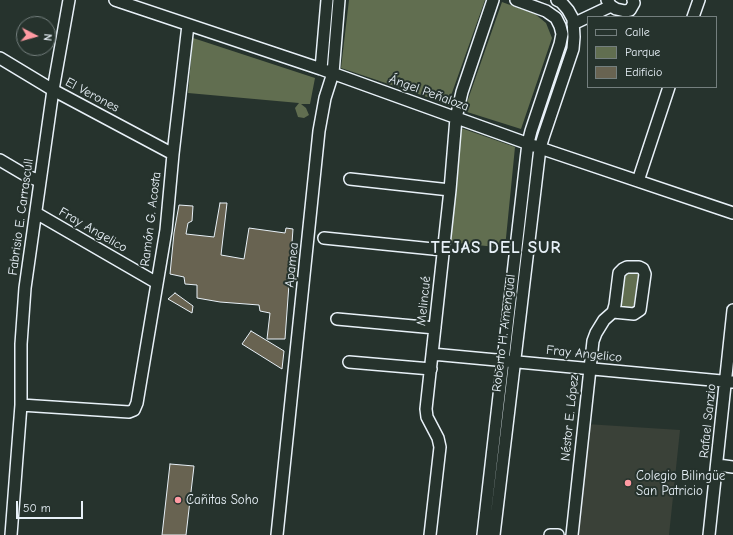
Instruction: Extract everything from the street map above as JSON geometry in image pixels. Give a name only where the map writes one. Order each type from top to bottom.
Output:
[{"type":"street","name":"Fabrisio E. Carrascull","points":[[11,535],[21,405],[21,344],[25,288],[52,90],[69,0]]},
{"type":"street","name":"Ángel Peñaloza","points":[[115,0],[148,5],[188,25],[333,73],[540,148],[733,213]]},
{"type":"street","points":[[321,69],[327,0]]},
{"type":"street","name":"Apamea","points":[[277,535],[319,131],[325,98],[333,73],[339,0]]},
{"type":"street","name":"Melincué","points":[[430,535],[440,447],[438,438],[427,416],[426,409],[450,190],[456,118],[462,92],[494,0]]},
{"type":"street","name":"Roberto H. Amengual","points":[[483,535],[528,143],[562,34],[556,18],[546,11],[516,0]]},
{"type":"street","points":[[557,0],[568,10],[573,22],[609,3],[616,9],[625,11],[630,10],[634,3],[633,0]]},
{"type":"street","points":[[693,16],[699,0]]},
{"type":"street","name":"Roberto H. Amengual","points":[[494,535],[540,148],[573,49],[573,22]]},
{"type":"street","name":"Ramón G. Acosta","points":[[21,405],[129,412],[134,410],[138,403],[166,230],[188,25]]},
{"type":"street","name":"El Verones","points":[[0,58],[52,90],[173,154]]},
{"type":"street","points":[[638,181],[669,88]]},
{"type":"street","points":[[0,160],[27,176],[40,181]]},
{"type":"street","points":[[350,179],[450,190]]},
{"type":"street","name":"Fray Angelico","points":[[36,213],[157,283]]},
{"type":"street","points":[[324,238],[443,250]]},
{"type":"street","name":"Rafael Sanzio","points":[[710,535],[730,382],[733,310]]},
{"type":"street","name":"Néstor E. López","points":[[572,535],[592,341],[604,320],[613,312]]},
{"type":"street","points":[[337,319],[435,328]]},
{"type":"street","name":"Fray Angelico","points":[[432,354],[730,382]]},
{"type":"street","points":[[349,362],[431,369]]},
{"type":"street","points":[[718,465],[733,467]]},
{"type":"street","points":[[550,535],[558,535]]},
{"type":"shaded area","name":"Colegio Bilingüe San Patricio","points":[[586,424],[680,430],[669,535],[576,535]]},
{"type":"green space","points":[[349,0],[485,0],[448,104],[341,68]]},
{"type":"green space","points":[[502,2],[535,14],[546,23],[552,38],[521,129],[464,111]]},
{"type":"green space","points":[[193,38],[315,78],[310,104],[301,104],[306,108],[309,115],[304,118],[298,117],[295,108],[299,103],[188,93]]},
{"type":"green space","points":[[461,128],[515,147],[505,248],[449,242]]},
{"type":"green space","points":[[625,271],[637,272],[638,275],[632,309],[621,308],[620,303],[623,275]]},
{"type":"building","points":[[220,203],[227,203],[221,255],[244,259],[249,228],[285,233],[286,228],[293,229],[285,339],[267,339],[270,313],[260,311],[259,305],[220,302],[197,298],[197,285],[185,284],[184,277],[170,274],[174,233],[179,205],[193,206],[192,221],[188,223],[186,234],[214,237]]},
{"type":"building","points":[[175,293],[193,306],[192,313],[168,299]]},
{"type":"building","points":[[251,331],[284,351],[282,369],[242,344]]},
{"type":"building","name":"Cañitas Soho","points":[[170,464],[194,466],[186,535],[162,535]]},
{"type":"place","name":"Colegio Bilingüe San Patricio","points":[[628,483]]},
{"type":"place","name":"Cañitas Soho","points":[[178,500]]},
{"type":"district","name":"TEJAS DEL SUR","points":[[496,248]]}]
